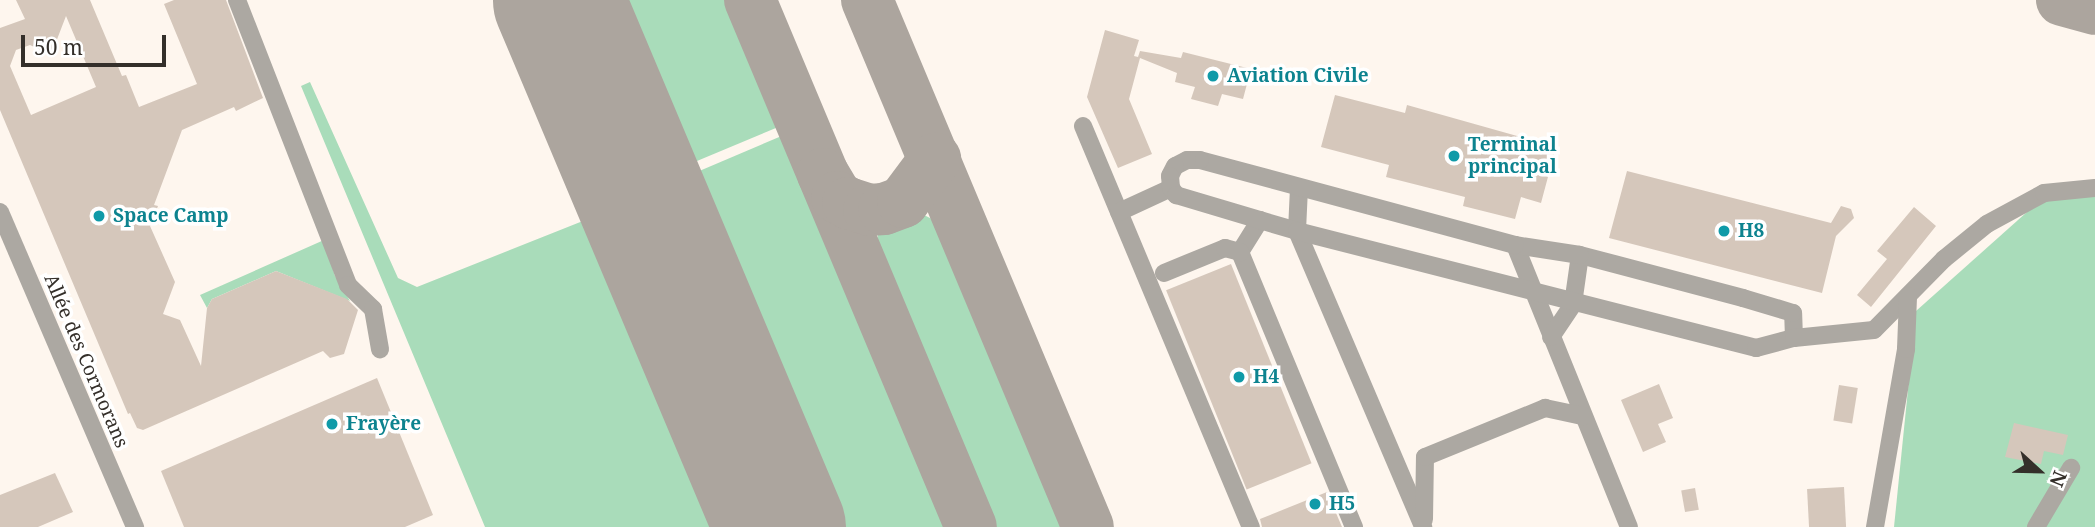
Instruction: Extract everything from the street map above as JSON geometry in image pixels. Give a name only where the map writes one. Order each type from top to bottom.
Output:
[{"type":"street","points":[[237,0],[273,84],[276,106],[348,285],[373,309],[380,349]]},
{"type":"street","points":[[1083,126],[1251,527]]},
{"type":"street","points":[[1794,338],[1793,313],[1580,255],[1515,245],[1200,160],[1186,160],[1175,166],[1170,176],[1171,188],[1176,195],[1297,231],[1573,304],[1756,348],[1794,338],[1874,330],[1944,259],[1987,224],[2044,193],[2095,188]]},
{"type":"street","points":[[1119,212],[1171,188]]},
{"type":"street","points":[[1299,188],[1297,231],[1423,527]]},
{"type":"street","name":"Allée des Cormorans","points":[[0,212],[135,527]]},
{"type":"street","points":[[1240,252],[1260,220]]},
{"type":"street","points":[[1515,245],[1532,293],[1629,527]]},
{"type":"street","points":[[1164,273],[1225,248],[1240,252]]},
{"type":"street","points":[[1240,252],[1354,527]]},
{"type":"street","points":[[1551,337],[1573,304],[1580,255]]},
{"type":"street","points":[[1875,527],[1906,349],[1908,296]]},
{"type":"street","points":[[1423,527],[1425,457],[1545,408],[1583,416]]},
{"type":"street","points":[[2036,527],[2071,468]]},
{"type":"green space","points":[[616,0],[734,0],[788,123],[685,166]]},
{"type":"green space","points":[[310,82],[398,278],[417,287],[603,213],[734,527],[485,527],[301,86]]},
{"type":"green space","points":[[791,132],[958,526],[836,527],[687,176]]},
{"type":"green space","points":[[2095,191],[2095,527],[1894,527],[1916,311],[2045,196]]},
{"type":"green space","points":[[920,213],[940,223],[1068,527],[988,527],[875,255],[878,234],[896,219]]},
{"type":"green space","name":"Space Camp","points":[[324,240],[335,276],[350,301],[276,271],[212,299],[207,308],[200,295]]},
{"type":"building","name":"Space Camp","points":[[16,0],[90,0],[122,76],[126,75],[139,107],[197,84],[164,4],[174,0],[226,0],[263,98],[236,111],[234,107],[182,130],[154,205],[158,206],[150,226],[175,282],[163,314],[180,320],[201,366],[207,308],[212,299],[276,271],[347,299],[358,310],[344,354],[330,358],[323,351],[143,430],[137,428],[130,413],[128,414],[0,110],[0,28],[25,19]],"holes":[[[66,16],[96,87],[31,115],[10,66],[16,50],[30,45],[51,55]]]},
{"type":"building","points":[[1105,30],[1139,40],[1134,56],[1138,57],[1140,51],[1181,58],[1183,52],[1251,69],[1243,99],[1222,94],[1218,106],[1191,99],[1195,87],[1175,82],[1177,73],[1140,58],[1129,99],[1152,154],[1118,168],[1087,97]]},
{"type":"building","name":"Terminal principal","points":[[1335,95],[1405,113],[1407,105],[1556,147],[1541,203],[1521,197],[1515,219],[1463,206],[1465,197],[1386,177],[1389,165],[1321,147]]},
{"type":"building","name":"H8","points":[[1627,171],[1831,223],[1841,206],[1851,209],[1854,218],[1836,236],[1822,293],[1609,238]]},
{"type":"building","points":[[1914,207],[1936,226],[1871,307],[1857,295],[1887,259],[1877,251]]},
{"type":"building","name":"H4","points":[[1231,264],[1312,463],[1247,490],[1166,290]]},
{"type":"building","name":"Frayère","points":[[377,378],[433,515],[405,527],[184,527],[161,471]]},
{"type":"building","points":[[1659,384],[1673,418],[1658,424],[1666,442],[1643,452],[1621,400]]},
{"type":"building","points":[[1839,385],[1858,388],[1852,424],[1833,421]]},
{"type":"building","points":[[2014,423],[2068,435],[2063,455],[2044,451],[2041,464],[2005,457]]},
{"type":"building","points":[[55,473],[73,512],[38,527],[0,527],[0,495]]},
{"type":"building","points":[[1844,487],[1846,527],[1809,527],[1807,489]]},
{"type":"building","points":[[1695,488],[1699,510],[1685,512],[1681,490]]},
{"type":"building","name":"H5","points":[[1327,492],[1342,527],[1262,527],[1260,519]]},
{"type":"taxiway","points":[[750,0],[971,527]]},
{"type":"taxiway","points":[[867,0],[1088,527]]},
{"type":"taxiway","points":[[2062,0],[2095,9]]},
{"type":"taxiway","points":[[823,174],[837,197],[869,210],[884,209],[903,202],[935,159]]},
{"type":"runway","points":[[558,0],[780,527]]},
{"type":"place","name":"Aviation Civile","points":[[1213,76]]},
{"type":"place","name":"Terminal principal","points":[[1454,156]]},
{"type":"place","name":"Space Camp","points":[[99,216]]},
{"type":"place","name":"H8","points":[[1724,231]]},
{"type":"place","name":"H4","points":[[1239,377]]},
{"type":"place","name":"Frayère","points":[[332,424]]},
{"type":"place","name":"H5","points":[[1315,504]]}]
